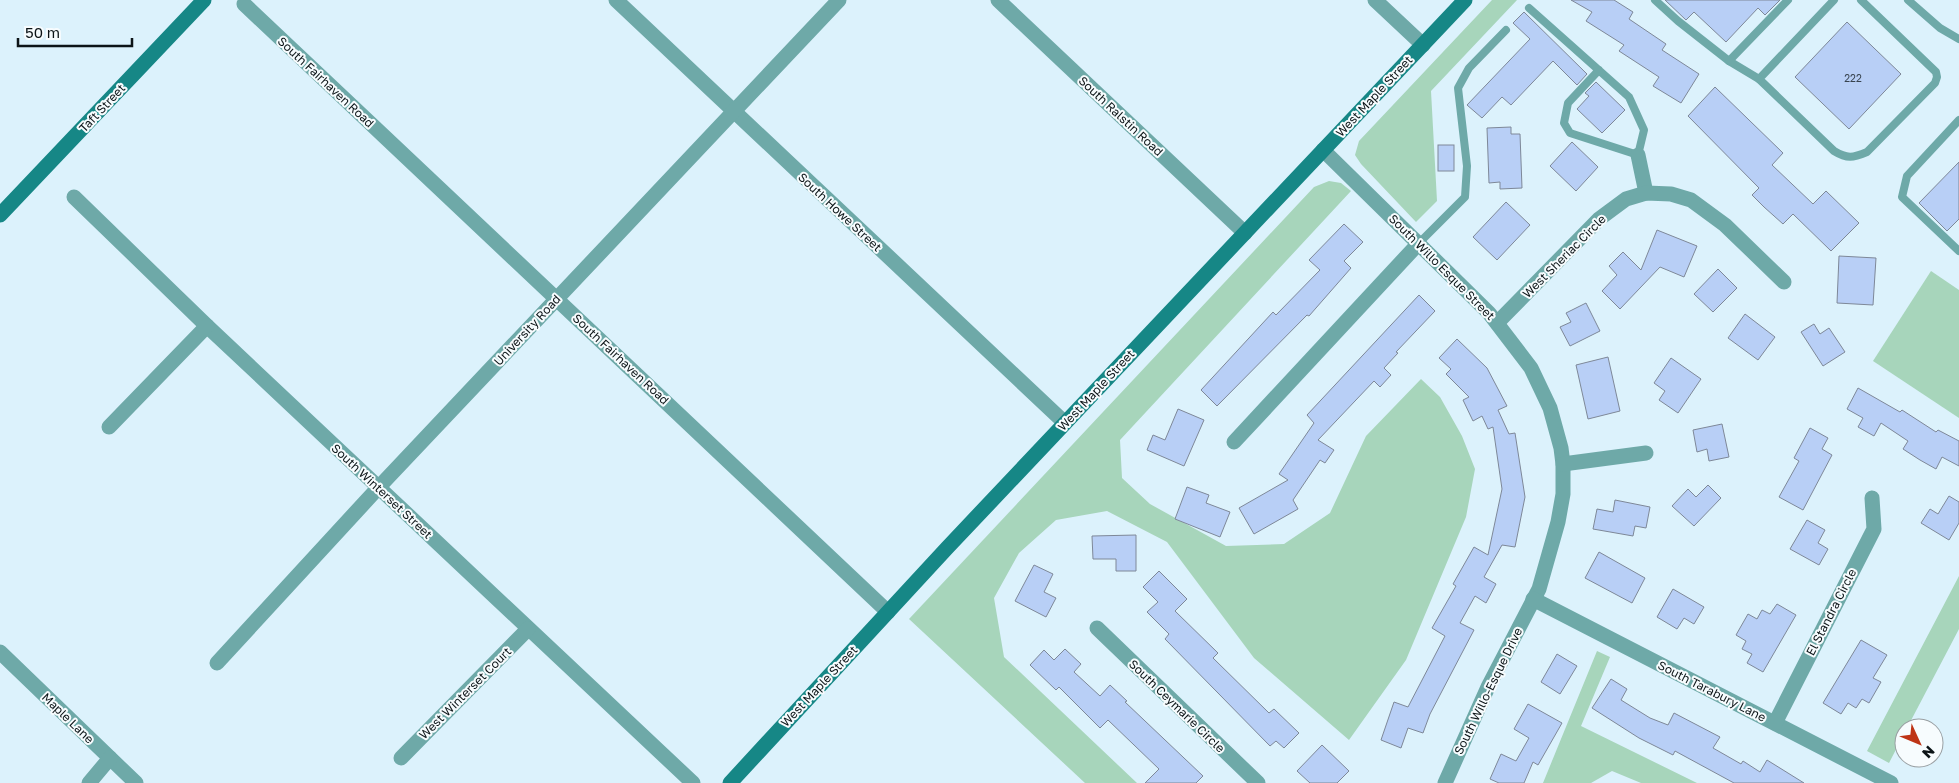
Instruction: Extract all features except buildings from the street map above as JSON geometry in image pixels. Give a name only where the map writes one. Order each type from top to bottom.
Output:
[{"type":"main road","name":"Taft Street","points":[[0,215],[204,0]]},
{"type":"main road","name":"West Maple Street","points":[[730,783],[1065,423],[1465,0]]},
{"type":"street","name":"South Howe Street","points":[[616,0],[1065,423]]},
{"type":"street","name":"University Road","points":[[217,663],[556,298],[839,0]]},
{"type":"street","name":"South Ralstin Road","points":[[998,0],[1245,233]]},
{"type":"street","points":[[1375,0],[1423,45]]},
{"type":"street","name":"South Fairhaven Road","points":[[244,4],[888,612]]},
{"type":"street","name":"South Willo Esque Street","points":[[1323,150],[1419,243],[1497,323],[1531,368],[1550,408],[1558,432],[1563,464],[1563,494],[1558,522],[1539,589],[1533,599]]},
{"type":"street","points":[[1638,155],[1646,194]]},
{"type":"street","name":"West Sheriac Circle","points":[[1497,323],[1599,219],[1626,199],[1646,194],[1672,194],[1692,200],[1725,225],[1784,282]]},
{"type":"street","name":"South Winterset Street","points":[[74,197],[206,326],[693,783]]},
{"type":"street","points":[[1234,442],[1419,243]]},
{"type":"street","points":[[109,427],[206,326]]},
{"type":"street","points":[[1563,464],[1646,453]]},
{"type":"street","name":"El Standra Circle","points":[[1775,723],[1874,528],[1872,498]]},
{"type":"street","name":"South Tarabury Lane","points":[[1533,599],[1891,783]]},
{"type":"street","name":"South Willo-Esque Drive","points":[[1445,783],[1488,687],[1533,599]]},
{"type":"street","name":"South Ceymarie Circle","points":[[1097,628],[1258,783]]},
{"type":"street","name":"West Winterset Court","points":[[401,758],[528,629]]},
{"type":"street","name":"Maple Lane","points":[[0,652],[136,783]]},
{"type":"street","points":[[89,783],[110,758]]},
{"type":"lane","points":[[1656,0],[1678,21],[1729,62],[1759,79],[1834,152],[1845,158],[1855,157],[1867,152],[1935,83],[1937,77],[1936,72],[1861,0]]},
{"type":"lane","points":[[1729,62],[1788,0]]},
{"type":"lane","points":[[1759,79],[1834,0]]},
{"type":"lane","points":[[1908,0],[1940,28],[1959,39]]},
{"type":"lane","points":[[1529,8],[1599,70],[1629,97],[1644,130],[1638,155],[1570,133],[1564,123],[1568,103],[1599,70]]},
{"type":"lane","points":[[1419,243],[1465,197],[1467,166],[1458,88],[1469,68],[1506,30]]},
{"type":"lane","points":[[1959,120],[1907,176],[1902,197],[1959,251]]},
{"type":"green space","points":[[1492,0],[1517,0],[1431,91],[1437,201],[1416,222],[1361,164],[1355,155],[1359,141]]},
{"type":"green space","points":[[1329,181],[1341,183],[1351,191],[1120,440],[1122,478],[1150,504],[1226,546],[1284,544],[1330,513],[1366,436],[1421,379],[1440,397],[1462,436],[1475,469],[1466,517],[1406,660],[1349,740],[1254,658],[1167,542],[1107,511],[1056,520],[1019,553],[994,598],[1004,657],[1137,783],[1085,783],[909,619],[1314,187]]},
{"type":"green space","points":[[1931,271],[1959,290],[1959,418],[1873,361]]},
{"type":"green space","points":[[1959,576],[1959,629],[1912,718],[1894,718],[1894,753],[1889,763],[1867,751]]},
{"type":"green space","points":[[1597,651],[1610,657],[1581,726],[1697,783],[1641,783],[1612,771],[1591,783],[1543,783]]}]
